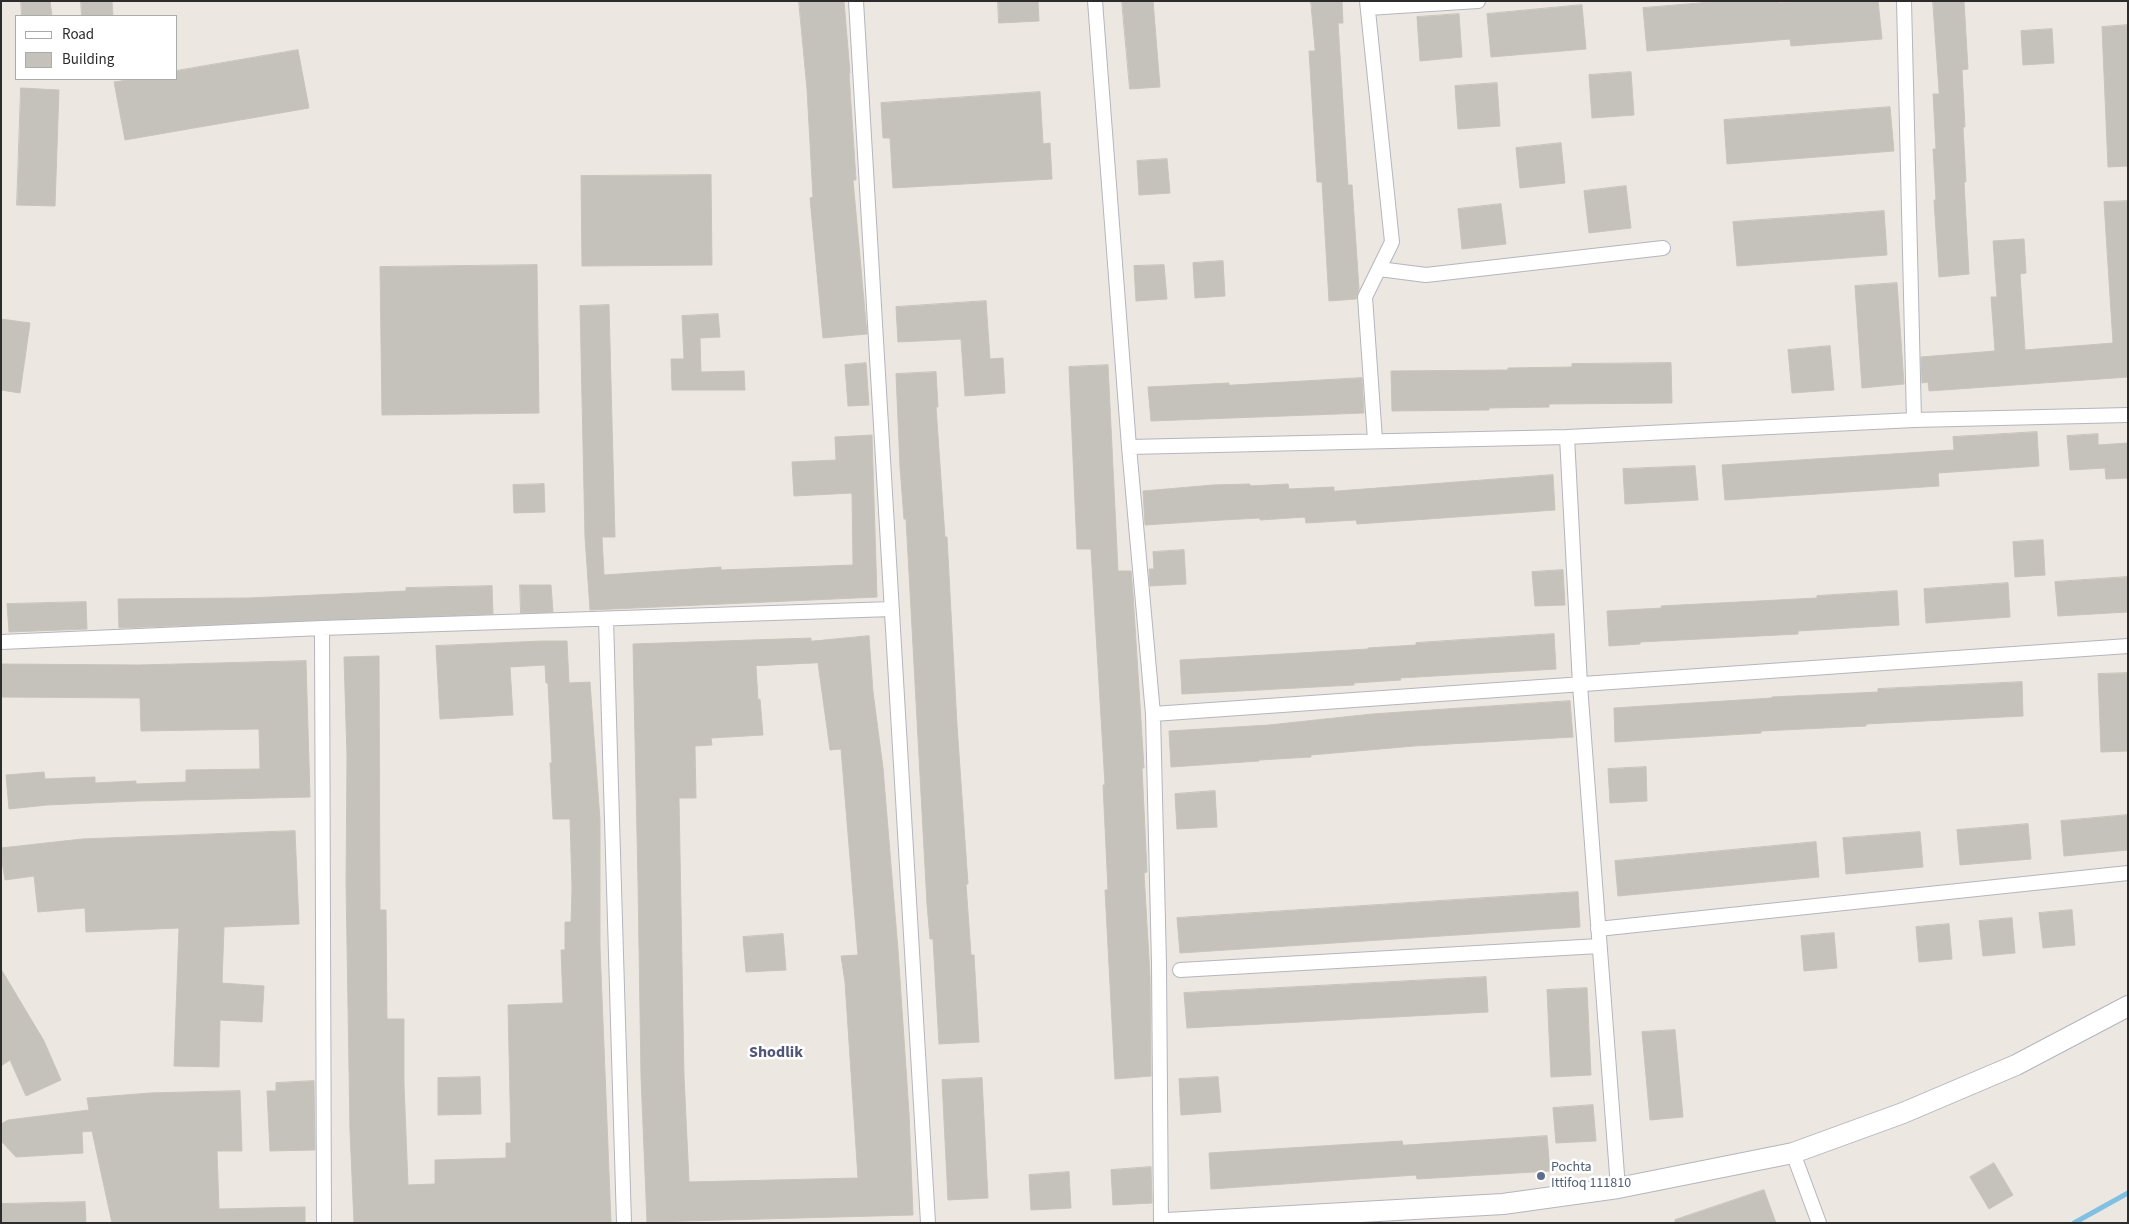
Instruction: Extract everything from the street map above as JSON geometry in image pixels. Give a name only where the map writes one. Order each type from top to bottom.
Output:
[{"type":"main road","points":[[1167,1223],[1274,1220],[1503,1204],[1618,1188],[1793,1153],[1903,1113],[2016,1065],[2128,1006]]},
{"type":"street","points":[[856,1],[928,1223]]},
{"type":"street","points":[[1095,1],[1129,447],[1153,714],[1159,964],[1161,1223]]},
{"type":"street","points":[[1375,440],[1364,297],[1392,242],[1367,5],[1478,1]]},
{"type":"street","points":[[1904,1],[1914,420]]},
{"type":"street","points":[[1379,268],[1426,275],[1663,248]]},
{"type":"street","points":[[1129,447],[1568,437],[1914,420],[2128,415]]},
{"type":"street","points":[[1568,437],[1580,685],[1618,1188]]},
{"type":"street","points":[[1,642],[322,628],[892,610]]},
{"type":"street","points":[[606,619],[624,1223]]},
{"type":"street","points":[[322,628],[324,1223]]},
{"type":"street","points":[[1153,714],[2128,646]]},
{"type":"street","points":[[1598,929],[2128,873]]},
{"type":"street","points":[[1180,970],[1599,946]]},
{"type":"street","points":[[1793,1153],[1819,1223]]},
{"type":"building","points":[[21,1],[50,1],[52,15],[22,15]]},
{"type":"building","points":[[81,1],[112,1],[113,15],[82,15]]},
{"type":"building","points":[[799,1],[844,1],[856,180],[853,180],[867,334],[823,338],[810,198],[813,197],[807,89]]},
{"type":"building","points":[[998,1],[1038,1],[1039,21],[999,23]]},
{"type":"building","points":[[1122,1],[1153,1],[1160,87],[1130,89]]},
{"type":"building","points":[[1311,1],[1342,1],[1343,23],[1338,23],[1348,185],[1352,185],[1359,289],[1356,299],[1329,301],[1322,182],[1317,182],[1309,51],[1315,51]]},
{"type":"building","points":[[1724,1],[1779,1],[1779,3],[1878,1],[1882,39],[1791,46],[1790,39],[1647,51],[1643,8]]},
{"type":"building","points":[[1933,1],[1964,1],[1968,69],[1962,70],[1966,182],[1964,182],[1969,274],[1939,277],[1934,200],[1936,200],[1933,149],[1936,149],[1933,94],[1939,94]]},
{"type":"building","points":[[1582,5],[1586,49],[1491,57],[1487,14]]},
{"type":"building","points":[[1459,14],[1462,57],[1420,61],[1417,17]]},
{"type":"building","points":[[2128,25],[2128,166],[2108,167],[2102,27]]},
{"type":"building","points":[[2052,29],[2054,63],[2023,65],[2021,31]]},
{"type":"building","points":[[298,50],[309,108],[125,140],[114,82],[127,80],[178,80],[178,71]]},
{"type":"building","points":[[1631,72],[1634,115],[1592,118],[1589,75]]},
{"type":"building","points":[[1497,83],[1500,126],[1458,129],[1455,86]]},
{"type":"building","points":[[21,88],[59,90],[55,206],[17,205]]},
{"type":"building","points":[[1040,92],[1043,144],[1050,143],[1052,179],[893,188],[890,138],[883,138],[881,103]]},
{"type":"building","points":[[1890,107],[1894,151],[1727,164],[1724,120]]},
{"type":"building","points":[[1561,143],[1565,183],[1520,188],[1516,148]]},
{"type":"building","points":[[1167,159],[1170,193],[1139,195],[1137,161]]},
{"type":"building","points":[[711,175],[712,265],[582,266],[581,176]]},
{"type":"building","points":[[1626,186],[1631,228],[1589,233],[1584,191]]},
{"type":"building","points":[[2128,201],[2128,377],[1929,391],[1928,382],[1922,383],[1921,357],[1995,351],[1991,297],[1997,297],[1993,241],[2024,239],[2026,273],[2020,274],[2025,350],[2113,343],[2104,202]]},
{"type":"building","points":[[1501,204],[1506,244],[1462,249],[1458,209]]},
{"type":"building","points":[[1884,211],[1887,255],[1737,266],[1733,222]]},
{"type":"building","points":[[1223,261],[1225,296],[1195,298],[1193,263]]},
{"type":"building","points":[[537,265],[539,413],[382,415],[380,267]]},
{"type":"building","points":[[1164,265],[1167,299],[1136,301],[1134,266]]},
{"type":"building","points":[[1897,283],[1904,384],[1862,388],[1855,286]]},
{"type":"building","points":[[986,301],[990,359],[1003,358],[1005,393],[965,396],[961,339],[898,342],[896,307]]},
{"type":"building","points":[[609,305],[615,537],[602,537],[604,575],[721,567],[721,570],[853,565],[852,493],[794,496],[792,462],[836,460],[835,437],[872,435],[877,597],[590,610],[585,537],[580,306]]},
{"type":"building","points":[[718,314],[720,337],[700,338],[701,372],[744,371],[745,390],[672,390],[671,359],[684,359],[682,316]]},
{"type":"building","points":[[1,319],[30,323],[20,393],[1,390]]},
{"type":"building","points":[[1830,346],[1834,390],[1792,393],[1788,350]]},
{"type":"building","points":[[866,363],[869,405],[848,406],[845,365]]},
{"type":"building","points":[[1671,363],[1672,403],[1549,404],[1549,407],[1489,408],[1489,410],[1392,411],[1391,371],[1508,370],[1508,368],[1572,367],[1572,364]]},
{"type":"building","points":[[1108,365],[1118,571],[1131,571],[1144,768],[1142,768],[1147,872],[1144,873],[1150,976],[1151,1076],[1115,1079],[1105,890],[1108,890],[1103,785],[1105,785],[1091,549],[1077,549],[1069,367]]},
{"type":"building","points":[[936,372],[938,407],[936,407],[945,537],[947,537],[968,884],[966,884],[971,955],[974,955],[979,1042],[939,1044],[933,939],[930,939],[927,904],[906,519],[904,519],[900,467],[896,374]]},
{"type":"building","points":[[1362,378],[1364,413],[1151,421],[1148,387]]},
{"type":"building","points":[[2037,432],[2039,466],[1938,473],[1939,486],[1725,500],[1722,465],[1954,450],[1953,437]]},
{"type":"building","points":[[2098,434],[2098,445],[2128,443],[2128,478],[2106,479],[2105,468],[2070,470],[2067,436]]},
{"type":"building","points":[[1695,466],[1698,500],[1625,504],[1623,469]]},
{"type":"building","points":[[1553,475],[1555,510],[1357,524],[1356,520],[1306,523],[1305,517],[1145,525],[1143,491],[1213,485],[1288,484],[1289,489],[1334,487],[1334,491]]},
{"type":"building","points":[[544,484],[545,512],[514,513],[513,485]]},
{"type":"building","points":[[2043,540],[2045,575],[2015,577],[2013,542]]},
{"type":"building","points":[[1184,550],[1186,584],[1150,586],[1149,569],[1154,569],[1153,552]]},
{"type":"building","points":[[1563,570],[1565,605],[1535,606],[1532,572]]},
{"type":"building","points":[[2127,577],[2128,612],[2058,616],[2055,582]]},
{"type":"building","points":[[2008,583],[2010,617],[1926,623],[1924,589]]},
{"type":"building","points":[[520,585],[551,585],[553,612],[521,613]]},
{"type":"building","points":[[492,586],[493,614],[119,628],[118,599],[248,598],[406,591],[406,588]]},
{"type":"building","points":[[1897,591],[1899,625],[1798,631],[1798,634],[1640,642],[1640,644],[1609,646],[1607,611]]},
{"type":"building","points":[[86,602],[87,629],[9,632],[7,604]]},
{"type":"building","points":[[1554,634],[1556,669],[1400,678],[1401,680],[1354,683],[1354,685],[1182,694],[1180,660],[1368,649],[1416,645],[1416,643]]},
{"type":"building","points":[[869,636],[873,692],[883,768],[898,950],[909,1113],[913,1215],[647,1222],[641,1077],[633,644],[811,638],[811,641]],"holes":[[[818,663],[830,750],[841,749],[858,955],[841,956],[845,982],[858,1178],[689,1182],[684,1076],[679,798],[696,798],[695,746],[712,745],[711,738],[763,735],[756,666]]]},
{"type":"building","points":[[567,641],[569,683],[590,682],[600,820],[600,947],[611,1222],[354,1223],[350,1131],[346,883],[347,757],[344,657],[379,656],[380,910],[386,910],[387,1019],[404,1019],[404,1084],[408,1185],[435,1184],[435,1160],[506,1158],[506,1143],[511,1143],[508,1005],[563,1003],[561,950],[565,950],[565,922],[571,922],[572,888],[570,819],[553,819],[548,683],[546,683],[545,665],[510,667],[513,715],[440,719],[436,646]]},
{"type":"building","points":[[306,661],[310,797],[138,801],[47,805],[9,809],[6,775],[44,772],[45,779],[95,777],[95,783],[136,781],[136,784],[186,782],[186,770],[260,769],[259,729],[141,731],[140,698],[1,697],[1,664],[139,665]]},
{"type":"building","points":[[2128,673],[2128,751],[2101,752],[2098,674]]},
{"type":"building","points":[[2022,682],[2023,716],[1866,724],[1866,726],[1761,731],[1761,733],[1615,742],[1614,708],[1878,692],[1878,689]]},
{"type":"building","points":[[1570,701],[1573,737],[1414,746],[1311,755],[1311,757],[1171,767],[1169,731],[1269,725],[1372,714]]},
{"type":"building","points":[[1646,767],[1647,801],[1610,803],[1608,769]]},
{"type":"building","points":[[1215,791],[1217,827],[1177,829],[1175,794]]},
{"type":"building","points":[[2128,815],[2128,850],[2064,856],[2061,821]]},
{"type":"building","points":[[2028,824],[2031,859],[1960,865],[1957,830]]},
{"type":"building","points":[[295,831],[299,924],[224,927],[222,983],[264,986],[262,1022],[220,1020],[219,1067],[174,1066],[179,928],[86,932],[85,908],[38,912],[34,876],[5,880],[1,855],[1,848],[82,839]]},
{"type":"building","points":[[1920,832],[1923,867],[1846,874],[1843,838]]},
{"type":"building","points":[[1816,842],[1819,877],[1618,896],[1615,861]]},
{"type":"building","points":[[1578,892],[1580,927],[1180,953],[1177,918]]},
{"type":"building","points":[[2072,910],[2075,945],[2043,948],[2039,913]]},
{"type":"building","points":[[2012,918],[2015,953],[1983,956],[1979,921]]},
{"type":"building","points":[[1949,924],[1952,959],[1919,962],[1916,927]]},
{"type":"building","points":[[1834,933],[1837,968],[1804,971],[1801,936]]},
{"type":"building","points":[[783,934],[786,970],[746,972],[743,937]]},
{"type":"building","points":[[1,969],[44,1041],[61,1080],[26,1096],[10,1060],[1,1066]]},
{"type":"building","points":[[1486,977],[1488,1012],[1187,1028],[1184,993]]},
{"type":"building","points":[[1587,988],[1591,1075],[1551,1077],[1547,990]]},
{"type":"building","points":[[1675,1030],[1683,1117],[1650,1120],[1642,1032]]},
{"type":"building","points":[[480,1077],[481,1114],[438,1115],[438,1078]]},
{"type":"building","points":[[1218,1077],[1221,1112],[1181,1115],[1179,1079]]},
{"type":"building","points":[[982,1078],[988,1198],[948,1200],[942,1080]]},
{"type":"building","points":[[314,1081],[315,1150],[270,1151],[267,1091],[276,1091],[276,1083]]},
{"type":"building","points":[[240,1091],[242,1151],[217,1151],[219,1209],[305,1207],[305,1223],[112,1223],[92,1131],[82,1132],[83,1153],[16,1157],[1,1141],[1,1124],[8,1120],[89,1110],[87,1098],[150,1093]]},
{"type":"building","points":[[1593,1105],[1596,1141],[1556,1143],[1553,1108]]},
{"type":"building","points":[[1547,1136],[1550,1171],[1417,1179],[1416,1175],[1211,1189],[1209,1153],[1402,1141],[1403,1145]]},
{"type":"building","points":[[1994,1163],[2013,1195],[1989,1209],[1970,1177]]},
{"type":"building","points":[[1151,1167],[1152,1203],[1113,1205],[1111,1170]]},
{"type":"building","points":[[1069,1172],[1071,1208],[1031,1210],[1029,1175]]},
{"type":"building","points":[[1764,1190],[1776,1223],[1675,1223],[1675,1220]]},
{"type":"building","points":[[85,1202],[86,1223],[1,1223],[1,1204]]},
{"type":"waterway","points":[[2074,1223],[2128,1193]]},
{"type":"place","name":"Pochta Ittifoq 111810","points":[[1541,1176]]},
{"type":"district","name":"Shodlik","points":[[776,1053]]}]
